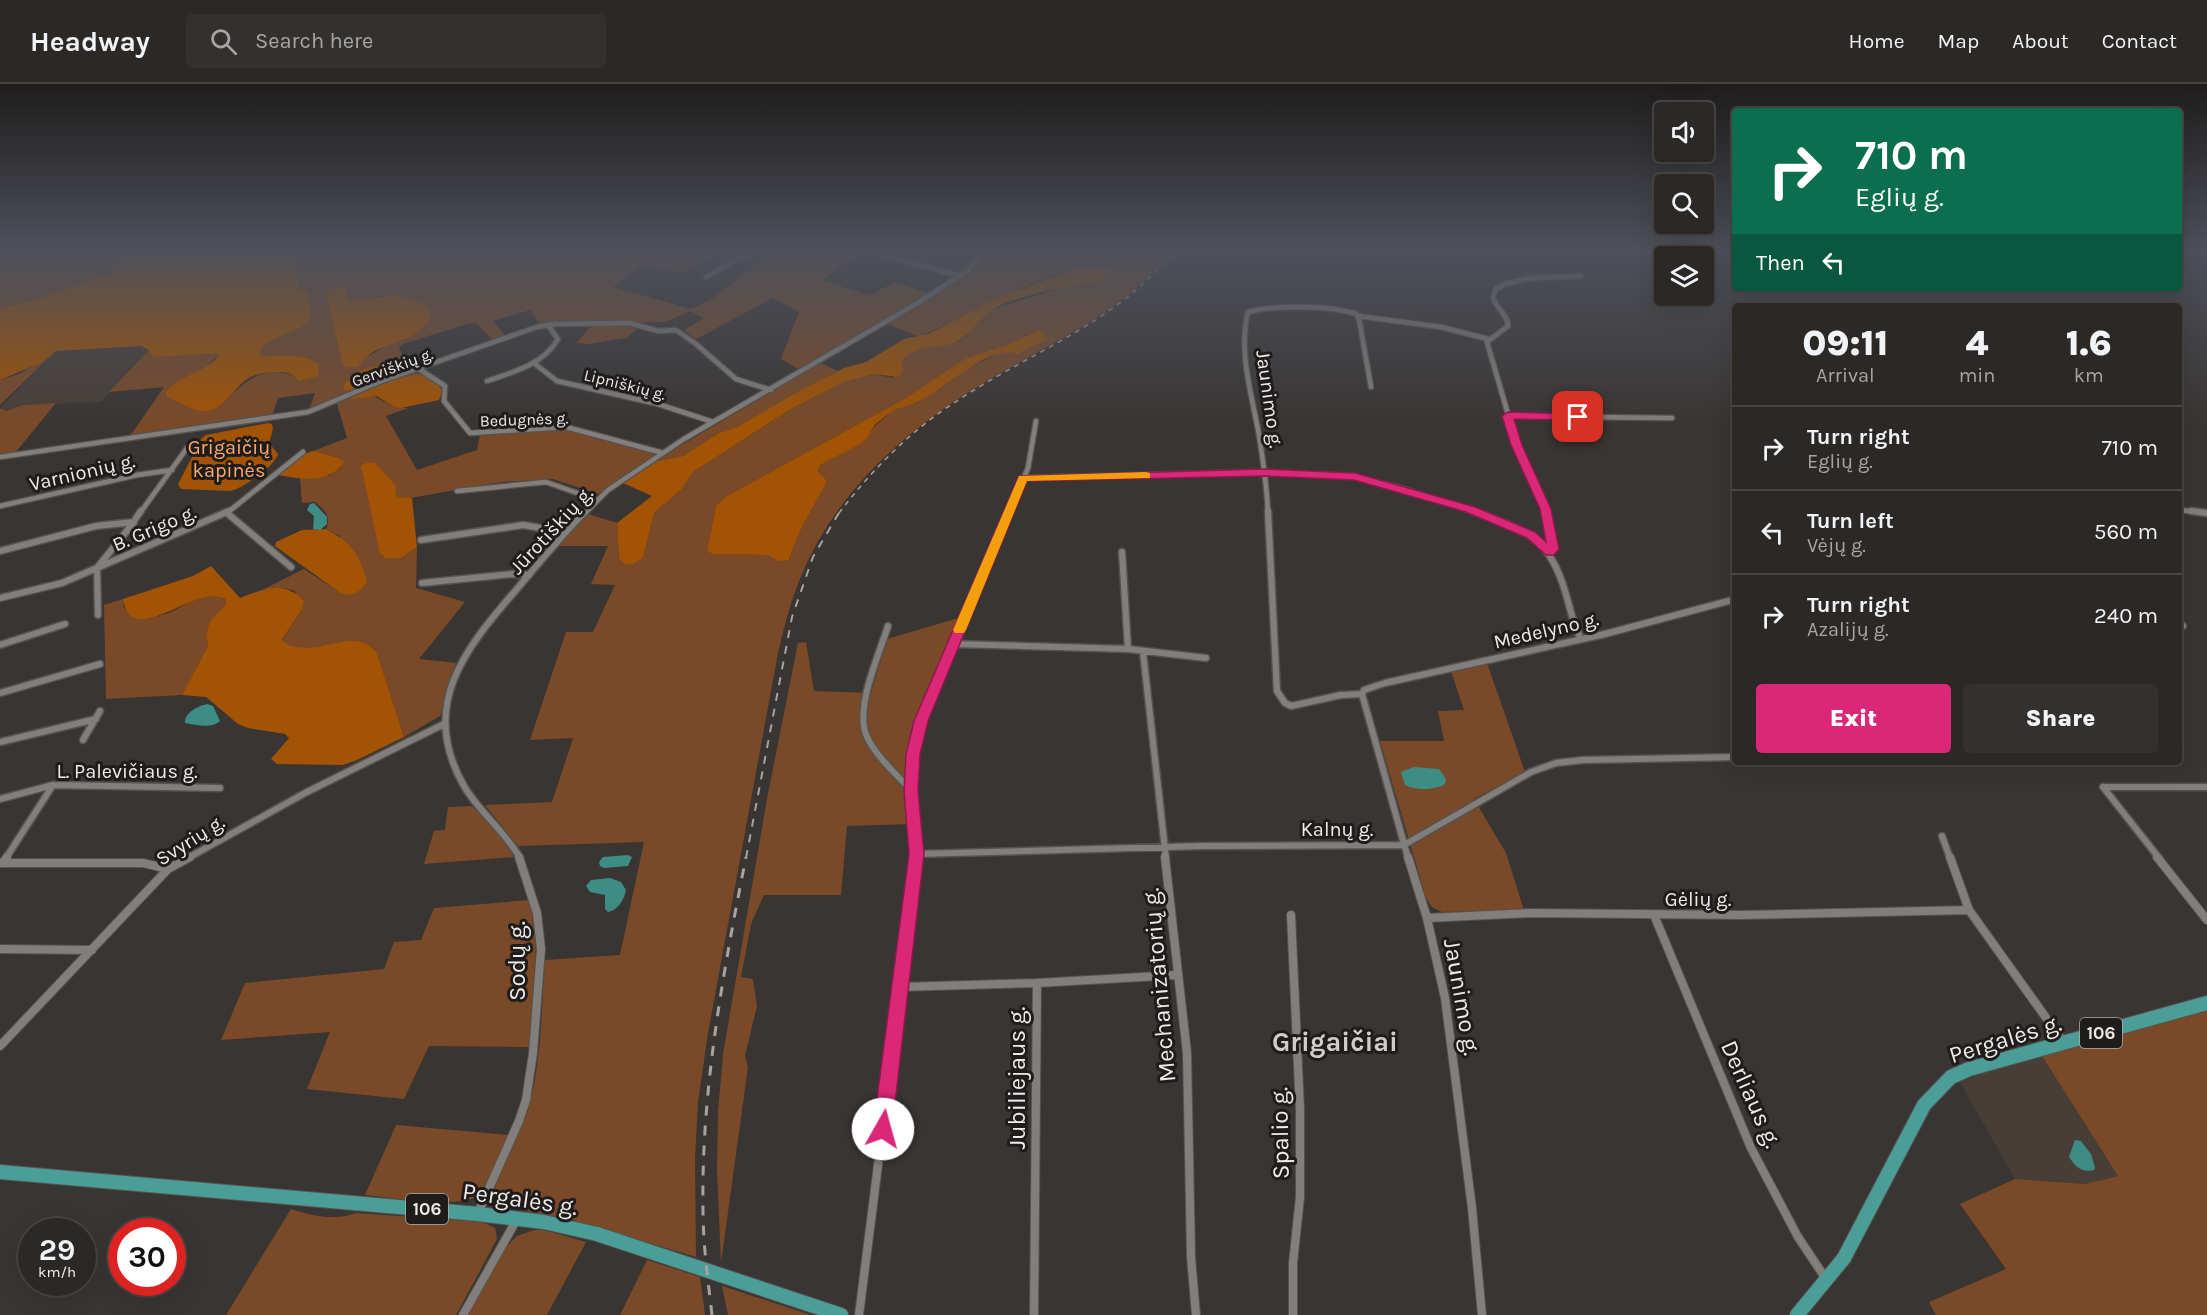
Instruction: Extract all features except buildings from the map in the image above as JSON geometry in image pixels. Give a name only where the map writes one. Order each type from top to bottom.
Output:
[{"type":"main road","name":"Pergalės g.","points":[[1797,1315],[1828,1281],[1844,1258],[1924,1105],[1932,1094],[1951,1077],[1969,1069],[2207,1003]]},
{"type":"main road","name":"Pergalės g.","points":[[0,1172],[517,1218],[597,1234],[841,1315]]},
{"type":"street","name":"Jūrotiškių g.","points":[[444,724],[454,678],[463,656],[479,633],[565,532],[597,500],[663,453],[713,422],[907,308]]},
{"type":"street","name":"Jaunimo g.","points":[[1265,308],[1248,312],[1244,328],[1248,378],[1259,435],[1268,509],[1277,691],[1285,703],[1291,706],[1363,692],[1404,845],[1427,918],[1452,1041],[1473,1208],[1482,1315]]},
{"type":"street","name":"Jaunimo g.","points":[[1283,308],[1340,310],[1358,316]]},
{"type":"street","points":[[1371,387],[1358,316],[1441,327],[1488,339],[1503,332],[1508,326],[1507,317],[1500,308]]},
{"type":"street","name":"Gerviškių g.","points":[[0,458],[124,437],[198,431],[308,412],[379,382],[548,325],[630,323],[658,331],[676,330],[735,378],[771,390]]},
{"type":"street","points":[[487,381],[535,364],[556,344],[558,339],[548,325]]},
{"type":"street","points":[[1488,339],[1487,347],[1517,445],[1545,509],[1553,549],[1550,553]]},
{"type":"street","name":"Lipniškių g.","points":[[535,364],[557,381],[658,404],[713,422]]},
{"type":"street","name":"Bedugnės g.","points":[[418,369],[445,386],[444,401],[470,433],[566,428],[663,453]]},
{"type":"street","points":[[1508,416],[1672,418]]},
{"type":"street","points":[[859,1315],[916,854],[911,791],[913,754],[921,721],[1028,468],[1036,421]]},
{"type":"street","points":[[98,615],[97,568],[187,448]]},
{"type":"street","name":"B. Grigo g.","points":[[0,598],[44,588],[226,513],[303,452]]},
{"type":"street","name":"Varnionių g.","points":[[0,506],[137,475],[172,470]]},
{"type":"street","points":[[1023,478],[1264,472],[1355,477],[1404,489],[1470,510],[1522,530],[1538,541],[1550,553],[1558,567],[1576,632],[1581,639]]},
{"type":"street","points":[[457,491],[546,482],[597,500]]},
{"type":"street","points":[[2182,510],[2207,513]]},
{"type":"street","points":[[226,513],[291,567]]},
{"type":"street","points":[[0,551],[96,526],[135,520]]},
{"type":"street","points":[[421,540],[523,525],[565,532]]},
{"type":"street","points":[[1122,552],[1128,649]]},
{"type":"street","points":[[422,583],[513,574],[529,575]]},
{"type":"street","name":"Medelyno g.","points":[[1363,692],[1385,683],[1581,639],[1732,600]]},
{"type":"street","points":[[0,645],[65,624]]},
{"type":"street","points":[[888,626],[864,709],[862,725],[867,737],[911,791]]},
{"type":"street","points":[[954,644],[1128,649],[1143,652],[1190,653],[1206,658]]},
{"type":"street","name":"Mechanizatorių g.","points":[[1143,652],[1187,1053],[1191,1257],[1196,1315]]},
{"type":"street","points":[[0,693],[100,664]]},
{"type":"street","points":[[83,740],[100,711]]},
{"type":"street","points":[[0,742],[96,719]]},
{"type":"street","name":"Svyrių g.","points":[[0,1046],[168,869],[305,793],[444,724]]},
{"type":"street","name":"Sodų g.","points":[[444,724],[450,755],[464,787],[513,844],[520,858],[533,894],[540,926],[538,1000],[526,1100],[478,1214]]},
{"type":"street","name":"Kalnų g.","points":[[916,854],[1166,847],[1404,845],[1531,772],[1556,763],[1583,760],[1732,757]]},
{"type":"street","points":[[1,863],[53,786]]},
{"type":"street","name":"L. Palevičiaus g.","points":[[0,799],[53,786],[220,788]]},
{"type":"street","points":[[2207,787],[2103,787],[2207,920]]},
{"type":"street","points":[[1942,836],[1969,910],[2065,1044]]},
{"type":"street","points":[[1,863],[143,863],[168,869]]},
{"type":"street","name":"Gėlių g.","points":[[1427,918],[1541,913],[1654,915],[1969,910]]},
{"type":"street","name":"Spalio g.","points":[[1291,915],[1300,1109],[1300,1197],[1293,1263],[1293,1315]]},
{"type":"street","name":"Derliaus g.","points":[[1654,915],[1676,962],[1716,1066],[1762,1169],[1794,1233],[1828,1281]]},
{"type":"street","points":[[0,949],[92,950]]},
{"type":"street","name":"Jubiliejaus g.","points":[[1034,1315],[1037,983],[1177,975]]},
{"type":"street","points":[[900,987],[1037,983]]},
{"type":"street","points":[[463,1315],[517,1218]]},
{"type":"shaded area","points":[[306,308],[329,308],[343,365],[358,367],[366,358],[384,347],[383,308],[753,308],[696,339],[684,330],[704,318],[690,311],[665,322],[645,322],[626,338],[589,344],[576,343],[592,325],[570,324],[544,328],[530,310],[493,321],[507,338],[494,342],[476,323],[399,347],[408,370],[420,374],[393,379],[374,396],[394,407],[408,408],[386,416],[417,470],[477,450],[480,435],[536,429],[570,429],[657,454],[598,494],[553,479],[501,482],[405,499],[397,497],[396,490],[367,491],[382,556],[401,558],[417,547],[416,588],[465,602],[419,659],[456,663],[440,716],[404,737],[377,653],[369,645],[351,641],[311,647],[286,644],[282,641],[302,609],[295,591],[285,588],[262,590],[304,569],[339,592],[340,536],[326,529],[328,517],[315,502],[302,503],[300,478],[329,476],[341,467],[336,457],[313,451],[347,438],[336,400],[309,410],[315,393],[278,398],[272,416],[130,436],[164,387],[109,392],[149,350],[217,353],[219,355],[204,369],[179,381],[220,406],[248,381],[268,373],[279,372],[305,381],[268,357],[260,356],[260,350],[265,344],[306,325]]},
{"type":"shaded area","points":[[792,308],[905,308],[800,370],[781,359],[799,312]]},
{"type":"shaded area","points":[[912,308],[978,308],[919,337],[888,324]]},
{"type":"shaded area","points":[[1110,308],[949,405],[888,454],[861,481],[837,511],[800,579],[790,606],[778,653],[708,1033],[698,1102],[695,1158],[696,1257],[569,1219],[497,1206],[494,1203],[496,1183],[527,1113],[536,1075],[545,960],[620,955],[644,842],[518,846],[485,805],[552,802],[573,738],[530,740],[566,632],[593,632],[615,585],[591,584],[608,546],[558,546],[588,514],[617,523],[619,558],[643,558],[654,513],[681,490],[693,472],[789,410],[844,382],[874,374],[893,378],[906,355],[920,348],[962,339],[993,309]],"holes":[[[1037,330],[1011,351],[1001,352],[964,370],[941,388],[916,403],[906,404],[891,412],[874,427],[867,438],[819,466],[818,472],[826,484],[810,512],[789,560],[769,555],[712,554],[707,551],[716,506],[725,497],[904,399],[964,359],[1009,344]]]},
{"type":"shaded area","points":[[141,346],[149,350],[101,402],[23,405],[6,411],[0,408],[56,351]]},
{"type":"shaded area","points":[[56,351],[0,405],[0,380],[19,374]]},
{"type":"shaded area","points":[[820,363],[838,371],[737,427],[719,433],[683,456],[653,462]]},
{"type":"shaded area","points":[[56,403],[15,453],[0,455],[0,408],[6,411],[23,405]]},
{"type":"shaded area","points":[[215,595],[226,600],[226,604],[220,610],[206,636],[208,646],[182,695],[106,699],[104,605],[123,599],[124,608],[144,619],[169,613],[195,599]]},
{"type":"shaded area","points":[[962,617],[926,700],[912,743],[906,787],[911,824],[847,826],[841,895],[764,895],[751,924],[741,977],[753,979],[757,1006],[745,1055],[748,1067],[721,1263],[717,1169],[718,1112],[723,1054],[767,799],[798,643],[806,642],[814,691],[871,693],[887,639]]},
{"type":"shaded area","points":[[1487,663],[1525,772],[1474,799],[1506,853],[1524,910],[1442,912],[1432,907],[1426,898],[1380,741],[1444,741],[1438,711],[1464,710],[1451,671]]},
{"type":"shaded area","points":[[472,806],[497,831],[514,857],[424,864],[434,831],[445,830],[448,807]]},
{"type":"shaded area","points":[[530,900],[536,944],[530,1047],[429,1046],[404,1099],[307,1089],[330,1032],[221,1040],[245,983],[384,969],[394,942],[421,940],[434,908]]},
{"type":"shaded area","points":[[2207,1009],[2207,1315],[1936,1315],[1929,1302],[2006,1269],[1960,1204],[2015,1179],[2085,1184],[2118,1176],[2042,1056]]},
{"type":"shaded area","points":[[2042,1056],[2118,1176],[2085,1184],[2015,1179],[1958,1079]]},
{"type":"shaded area","points":[[396,1125],[509,1135],[488,1181],[480,1194],[472,1199],[443,1202],[365,1195]]},
{"type":"shaded area","points":[[291,1209],[324,1217],[340,1217],[356,1213],[483,1222],[495,1228],[497,1239],[456,1315],[226,1315]]},
{"type":"shaded area","points":[[534,1230],[544,1230],[586,1242],[547,1315],[467,1315],[505,1248],[517,1236]]},
{"type":"shaded area","points":[[647,1260],[700,1277],[705,1315],[620,1315]]},
{"type":"shaded area","points":[[722,1286],[811,1315],[728,1315]]},
{"type":"green space","points":[[0,308],[310,308],[311,320],[306,325],[265,344],[260,350],[260,356],[306,358],[319,365],[318,376],[299,381],[293,375],[284,372],[257,374],[241,384],[218,407],[206,411],[186,406],[166,396],[166,392],[178,382],[213,362],[219,356],[217,353],[153,357],[149,350],[141,346],[56,351],[42,362],[0,380]]},
{"type":"green space","points":[[329,308],[427,308],[431,313],[423,328],[416,333],[374,352],[358,367],[343,365]]},
{"type":"green space","points":[[977,308],[995,308],[960,340],[946,345],[915,350],[901,361],[903,371],[898,377],[874,374],[844,382],[789,410],[693,472],[681,490],[654,513],[643,558],[632,564],[625,564],[619,558],[617,523],[652,496],[623,483],[653,462],[683,456],[719,433],[737,427],[802,389],[844,368],[866,362],[904,339],[928,334]]},
{"type":"green space","points":[[1038,330],[1042,331],[1047,339],[1018,354],[1006,352],[980,361],[928,396],[887,415],[874,426],[862,442],[819,466],[818,472],[826,480],[826,484],[810,512],[789,560],[778,561],[769,555],[712,554],[707,551],[716,506],[725,497],[904,399],[964,359],[1009,344]]},
{"type":"green space","points":[[375,366],[380,369],[364,384],[355,389],[345,390],[343,387],[353,376]]},
{"type":"green space","points":[[420,374],[439,385],[442,391],[439,400],[401,408],[394,407],[377,396],[352,399],[359,392],[376,385]]},
{"type":"green space","name":"Grigaičių kapinės","points":[[272,424],[273,429],[269,443],[278,454],[276,459],[258,476],[231,491],[181,489],[178,484],[202,438],[206,435]]},
{"type":"green space","points":[[313,451],[336,457],[344,462],[331,474],[314,479],[278,475],[299,456]]},
{"type":"green space","points":[[366,463],[375,463],[395,485],[397,497],[412,498],[417,547],[401,558],[385,558],[380,553],[361,466]]},
{"type":"green space","points":[[326,529],[348,544],[358,557],[367,582],[355,593],[348,595],[339,592],[275,546],[276,542],[302,530]]},
{"type":"green space","points":[[211,566],[240,598],[266,589],[281,588],[289,590],[304,601],[302,609],[282,640],[288,645],[311,647],[351,641],[369,645],[377,653],[404,737],[343,765],[277,764],[271,759],[289,738],[285,734],[248,728],[238,724],[206,697],[182,695],[208,646],[206,636],[210,621],[226,604],[226,600],[214,596],[200,599],[152,618],[139,619],[129,614],[123,599],[193,576]]},
{"type":"water","points":[[314,503],[327,517],[327,524],[320,530],[313,529],[314,516],[307,510],[310,504]]},
{"type":"water","points":[[207,704],[213,706],[220,721],[208,726],[185,723],[189,713]]},
{"type":"water","points":[[1414,767],[1439,769],[1446,779],[1445,784],[1425,789],[1405,785],[1401,772]]},
{"type":"water","points":[[628,855],[632,857],[628,866],[604,868],[600,866],[599,862],[603,857]]},
{"type":"water","points":[[610,878],[621,882],[626,890],[620,904],[608,912],[605,909],[605,895],[590,892],[586,886],[591,880]]},
{"type":"water","points":[[2075,1140],[2081,1141],[2091,1154],[2094,1170],[2086,1171],[2079,1168],[2069,1157]]},
{"type":"railway","points":[[839,513],[878,467],[937,414],[1112,308]]},
{"type":"railway","points":[[746,858],[792,617],[813,557],[840,511]]},
{"type":"railway","points":[[712,1315],[703,1223],[706,1121],[715,1032],[746,857]]},
{"type":"slow traffic","points":[[960,630],[1023,478],[1146,475]]},
{"type":"district","name":"Grigaičiai","points":[[1335,1042]]},
{"type":"route","points":[[883,1129],[914,881],[916,854],[911,791],[913,754],[921,721],[1023,478],[1264,472],[1355,477],[1404,489],[1470,510],[1522,530],[1531,535],[1550,553],[1553,549],[1545,509],[1517,445],[1508,416],[1578,417]]}]
